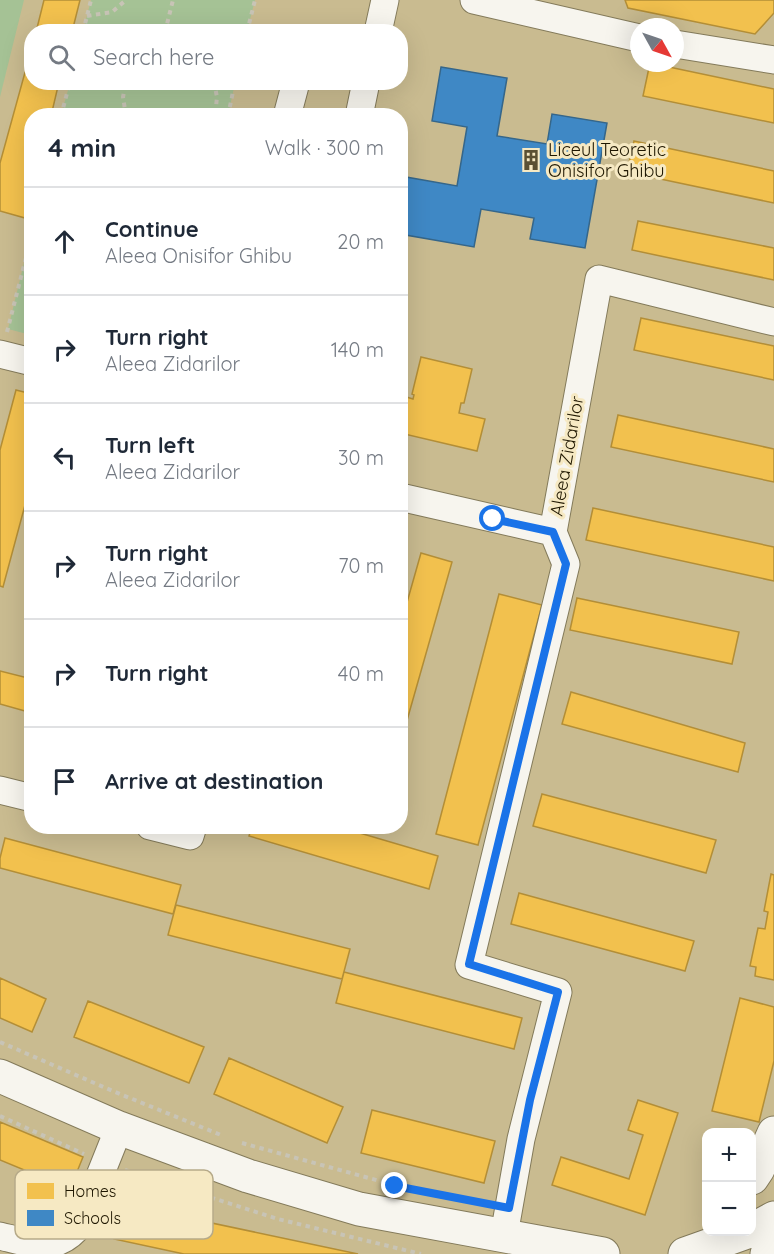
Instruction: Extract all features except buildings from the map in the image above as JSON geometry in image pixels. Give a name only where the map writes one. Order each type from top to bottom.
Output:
[{"type":"main road","points":[[0,1076],[119,1128],[248,1176],[359,1209],[603,1254]]},
{"type":"main road","points":[[756,1172],[774,1133]]},
{"type":"main road","points":[[756,1228],[774,1218]]},
{"type":"main road","points":[[668,1254],[702,1227]]},
{"type":"main road","points":[[685,1254],[736,1236]]},
{"type":"main road","points":[[767,1254],[774,1252]]},
{"type":"street","points":[[380,24],[385,0]]},
{"type":"street","points":[[474,0],[630,36]]},
{"type":"street","points":[[684,45],[774,60]]},
{"type":"street","points":[[289,108],[294,90]]},
{"type":"street","points":[[361,108],[364,90]]},
{"type":"street","name":"Aleea Zidarilor","points":[[504,1235],[524,1129],[558,992],[469,964],[566,564],[553,532],[599,279],[774,322]]},
{"type":"street","points":[[1,354],[24,360]]},
{"type":"street","points":[[408,499],[553,532]]},
{"type":"street","points":[[0,790],[24,796]]},
{"type":"street","points":[[103,1170],[119,1128]]},
{"type":"street","points":[[0,1236],[62,1249]]},
{"type":"path","points":[[85,24],[91,0]]},
{"type":"path","points":[[87,15],[112,12],[126,0]]},
{"type":"path","points":[[167,24],[173,0]]},
{"type":"path","points":[[249,24],[255,0]]},
{"type":"path","points":[[64,108],[68,90]]},
{"type":"path","points":[[124,90],[125,108]]},
{"type":"path","points":[[215,108],[216,90]]},
{"type":"path","points":[[230,108],[233,90]]},
{"type":"path","points":[[1,354],[24,265]]},
{"type":"path","points":[[0,1042],[226,1137]]},
{"type":"path","points":[[0,1116],[106,1164],[125,1170]]},
{"type":"path","points":[[237,1142],[406,1188]]},
{"type":"path","points":[[213,1198],[278,1219],[420,1254]]},
{"type":"green space","points":[[0,0],[24,0],[0,97]]},
{"type":"green space","points":[[91,0],[255,0],[249,24],[85,24]]},
{"type":"green space","points":[[68,90],[233,90],[230,108],[63,108]]},
{"type":"green space","points":[[24,263],[24,333],[8,329]]},
{"type":"place","name":"Liceul Teoretic Onisifor Ghibu","points":[[531,160]]},
{"type":"route","points":[[395,1186],[509,1208],[521,1139],[558,992],[469,964],[566,564],[553,532],[493,519]]}]
